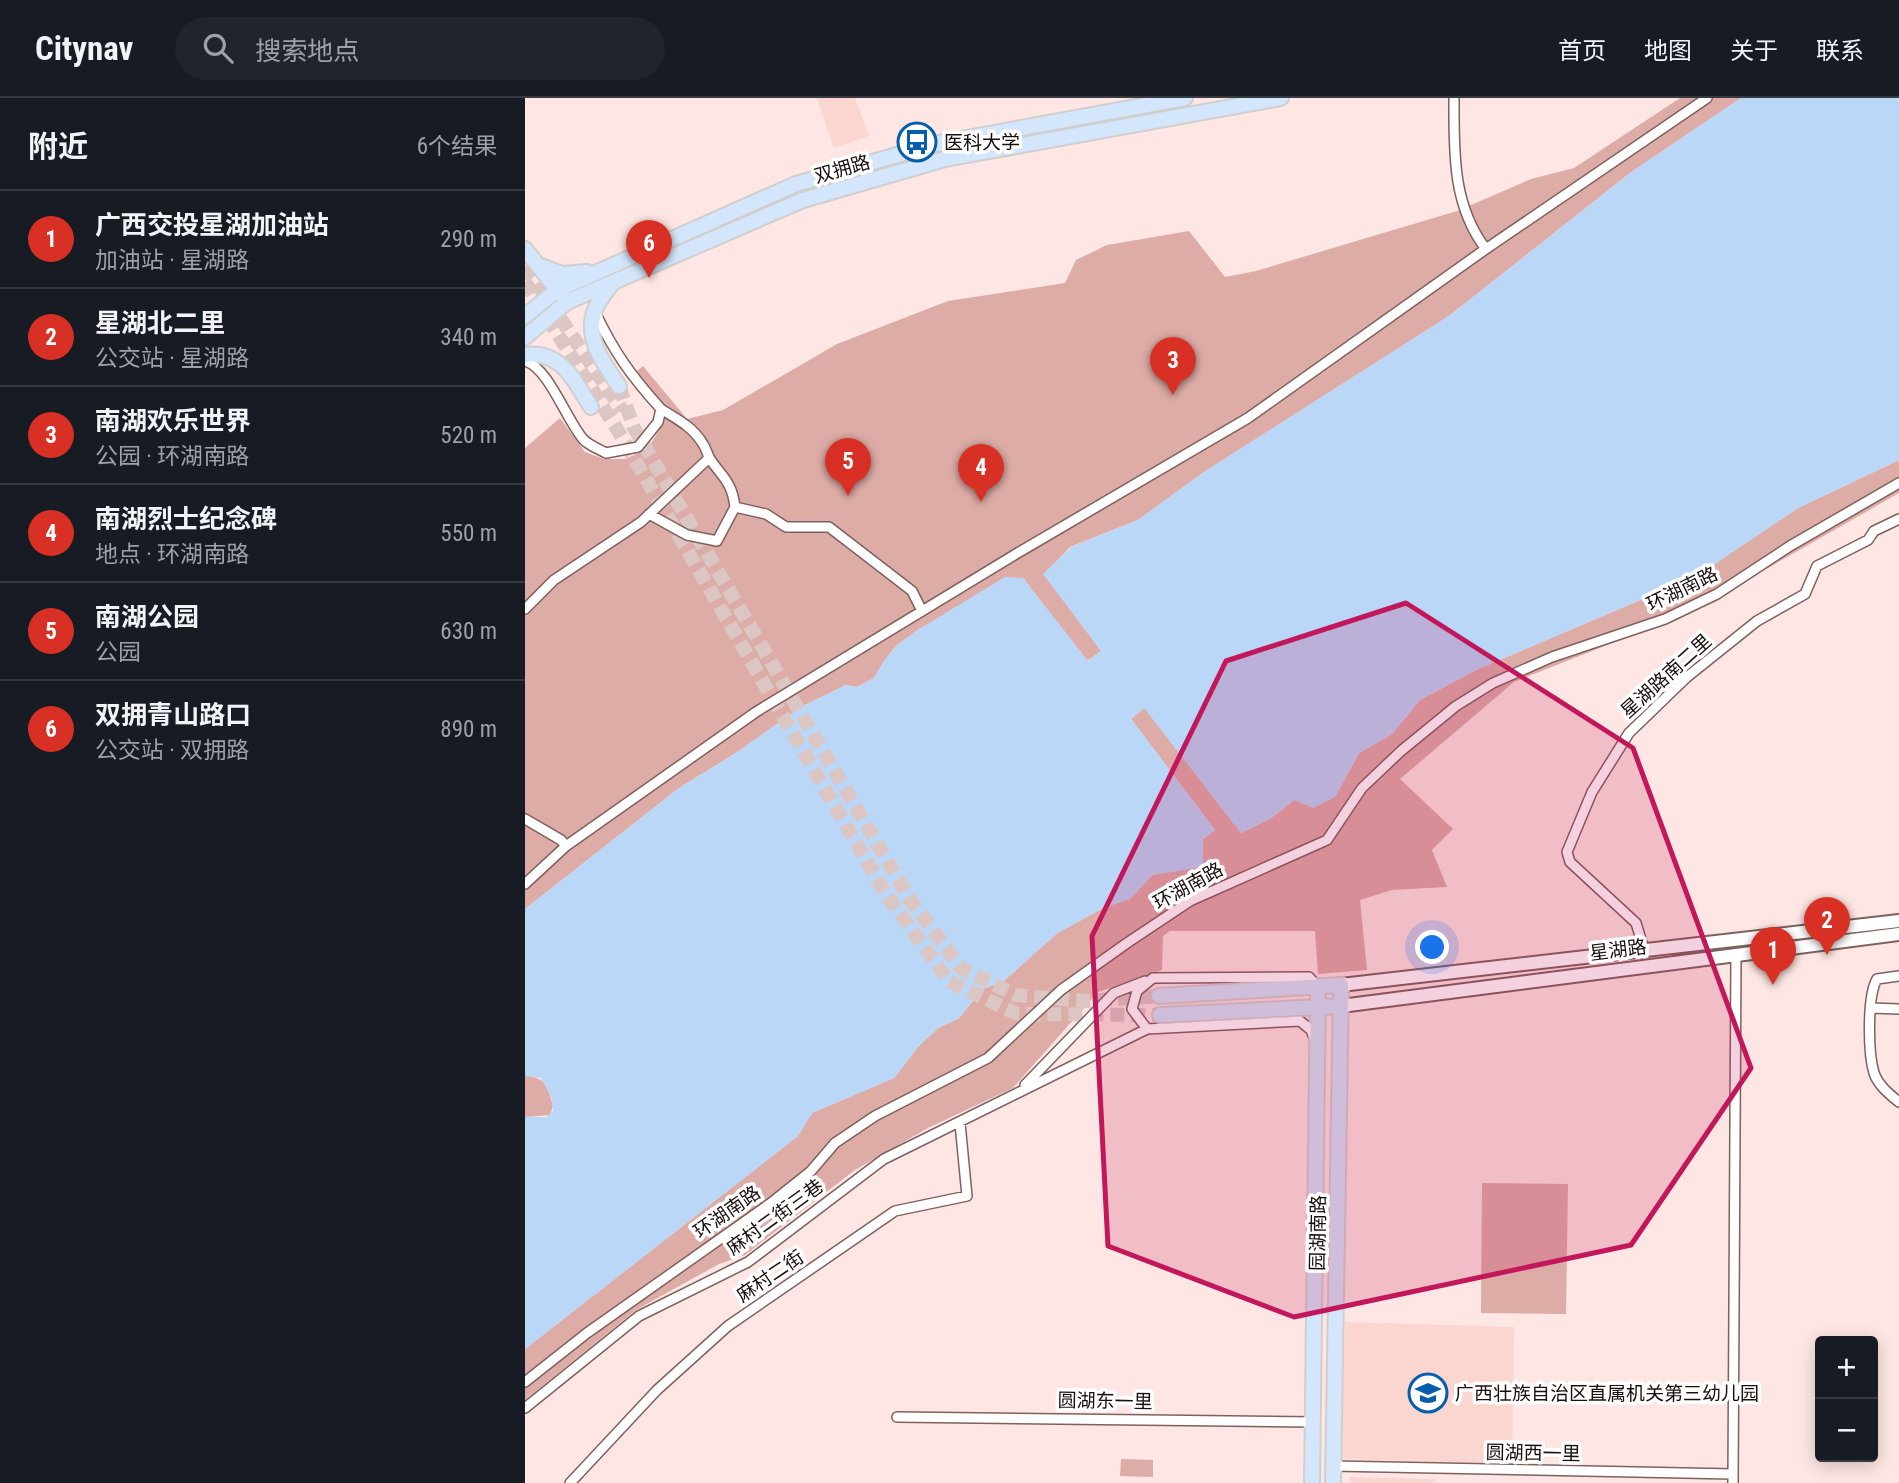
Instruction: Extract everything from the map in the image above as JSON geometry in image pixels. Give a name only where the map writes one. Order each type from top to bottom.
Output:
[{"type":"main road","name":"双拥路","points":[[527,308],[595,271],[796,184],[939,143],[1185,98]]},
{"type":"main road","name":"双拥路","points":[[525,337],[567,302],[803,200],[945,159],[1281,98]]},
{"type":"main road","points":[[525,249],[567,302]]},
{"type":"main road","points":[[538,265],[562,274],[595,271]]},
{"type":"main road","points":[[614,281],[594,310],[592,336],[603,363],[619,386]]},
{"type":"main road","points":[[527,308],[542,321]]},
{"type":"main road","points":[[525,355],[537,353],[561,362],[591,407]]},
{"type":"main road","name":"星湖路","points":[[1341,985],[1899,921]]},
{"type":"main road","name":"星湖路","points":[[1341,1006],[1899,934]]},
{"type":"main road","points":[[1159,996],[1341,985]]},
{"type":"main road","name":"园湖南路","points":[[1333,1483],[1341,985]]},
{"type":"main road","name":"园湖南路","points":[[1312,1483],[1318,987]]},
{"type":"main road","points":[[1160,1016],[1341,1006]]},
{"type":"street","points":[[1454,98],[1454,172],[1466,214],[1476,236],[1486,249]]},
{"type":"street","points":[[525,884],[565,846],[756,712],[1248,418],[1486,249],[1707,98]]},
{"type":"street","points":[[594,310],[617,357],[661,409],[690,427],[704,445],[709,458],[725,475],[733,493],[735,507],[717,541],[687,535],[649,514]]},
{"type":"street","points":[[525,361],[543,372],[558,404],[585,441],[606,453],[638,447],[658,422],[661,409]]},
{"type":"street","points":[[525,609],[554,580],[649,514],[709,458]]},
{"type":"street","name":"环湖南路","points":[[525,1381],[587,1333],[771,1203],[811,1171],[835,1143],[865,1122],[988,1058],[1061,990],[1189,901],[1327,839],[1362,788],[1401,751],[1456,706],[1517,672],[1665,619],[1717,594],[1790,546],[1899,483]]},
{"type":"street","points":[[735,507],[767,514],[786,527],[829,527],[912,592],[922,611]]},
{"type":"street","name":"星湖路南二里","points":[[1644,949],[1636,923],[1570,862],[1567,852],[1593,792],[1629,733],[1687,677],[1757,621],[1805,594],[1817,566],[1868,540],[1874,531],[1899,519]]},
{"type":"street","points":[[525,819],[561,840],[565,846]]},
{"type":"street","points":[[1733,1478],[1736,955]]},
{"type":"street","points":[[1899,976],[1877,979],[1871,989],[1875,1075],[1899,1102]]},
{"type":"street","points":[[1019,1091],[1114,993],[1153,978],[1309,977],[1318,987]]},
{"type":"street","points":[[1147,1029],[1132,1009],[1137,991],[1153,978]]},
{"type":"street","points":[[1871,1008],[1899,1009]]},
{"type":"street","points":[[1019,1091],[1147,1029],[1300,1021],[1311,1030],[1318,1047]]},
{"type":"street","name":"麻村二街三巷","points":[[525,1408],[639,1316],[748,1262],[884,1159],[960,1124],[1019,1091]]},
{"type":"street","name":"麻村二街","points":[[571,1483],[657,1390],[727,1326],[895,1211],[967,1196],[960,1124]]},
{"type":"street","name":"圆湖东一里","points":[[897,1417],[1313,1422]]},
{"type":"street","name":"圆湖西一里","points":[[1333,1466],[1733,1478]]},
{"type":"highlighted area","points":[[1406,603],[1633,748],[1751,1068],[1631,1245],[1294,1317],[1108,1246],[1092,936],[1226,661]]},
{"type":"shaded area","points":[[817,98],[855,98],[869,136],[834,148]]},
{"type":"shaded area","points":[[1680,98],[1741,98],[1630,173],[1449,316],[1204,472],[1138,520],[1070,547],[1044,574],[1101,651],[1087,661],[1023,578],[919,629],[897,645],[874,678],[857,687],[846,685],[801,707],[736,753],[679,788],[525,909],[525,448],[560,418],[585,452],[604,459],[625,459],[648,449],[663,423],[636,372],[643,366],[687,419],[723,410],[837,344],[948,301],[1065,283],[1076,260],[1107,245],[1189,231],[1225,277],[1256,271],[1457,211],[1531,179],[1574,168]]},
{"type":"shaded area","points":[[1899,460],[1899,493],[1719,596],[1660,624],[1514,682],[1400,779],[1453,829],[1432,850],[1447,887],[1392,890],[1360,900],[1367,970],[1318,974],[1315,931],[1170,931],[1163,936],[1162,970],[1098,992],[1013,1088],[928,1128],[855,1170],[745,1255],[719,1264],[636,1310],[525,1400],[525,1349],[798,1136],[812,1113],[894,1078],[918,1047],[938,1028],[959,1018],[983,989],[1005,980],[1056,934],[1105,907],[1130,899],[1152,875],[1203,866],[1203,839],[1215,830],[1131,719],[1145,707],[1241,833],[1270,819],[1294,800],[1335,797],[1359,753],[1392,734],[1420,700],[1476,670],[1697,576],[1798,508]]},
{"type":"shaded area","points":[[525,1076],[538,1078],[545,1084],[553,1106],[550,1115],[525,1117]]},
{"type":"shaded area","points":[[1482,1183],[1568,1184],[1566,1314],[1481,1313]]},
{"type":"shaded area","name":"广西壮族自治区直属机关第三幼儿园","points":[[1345,1322],[1514,1327],[1512,1464],[1341,1459]]},
{"type":"shaded area","points":[[1121,1459],[1153,1460],[1153,1477],[1120,1476]]},
{"type":"shaded area","points":[[1350,1477],[1435,1479],[1435,1483],[1350,1483]]},
{"type":"water","points":[[1741,98],[1899,98],[1899,460],[1798,508],[1697,576],[1476,670],[1420,700],[1392,734],[1359,753],[1335,797],[1313,808],[1294,800],[1270,819],[1241,833],[1144,708],[1131,719],[1215,830],[1203,839],[1203,867],[1152,875],[1130,899],[1105,907],[1056,934],[1005,980],[983,989],[959,1018],[938,1028],[918,1047],[894,1078],[812,1113],[798,1136],[525,1349],[525,1117],[546,1117],[553,1111],[552,1099],[541,1078],[525,1076],[525,909],[679,788],[736,753],[801,707],[846,685],[857,687],[874,678],[897,645],[1005,577],[1023,578],[1088,661],[1101,651],[1043,574],[1071,547],[1138,520],[1204,472],[1449,316],[1630,173]]},
{"type":"tunnel","points":[[525,266],[622,410]]},
{"type":"tunnel","points":[[525,282],[617,429],[885,893],[949,981],[1017,1014],[1160,1015]]},
{"type":"tunnel","points":[[619,386],[634,428],[909,898],[961,968],[1015,995],[1087,1001],[1159,996]]},
{"type":"place","name":"医科大学","points":[[917,142]]},
{"type":"place","name":"双拥青山路口","points":[[649,278]]},
{"type":"place","name":"南湖欢乐世界","points":[[1173,395]]},
{"type":"place","name":"南湖公园","points":[[848,496]]},
{"type":"place","name":"南湖烈士纪念碑","points":[[981,502]]},
{"type":"place","name":"星湖北二里","points":[[1827,955]]},
{"type":"place","name":"广西交投星湖加油站","points":[[1773,985]]},
{"type":"place","name":"广西壮族自治区直属机关第三幼儿园","points":[[1428,1393]]}]
